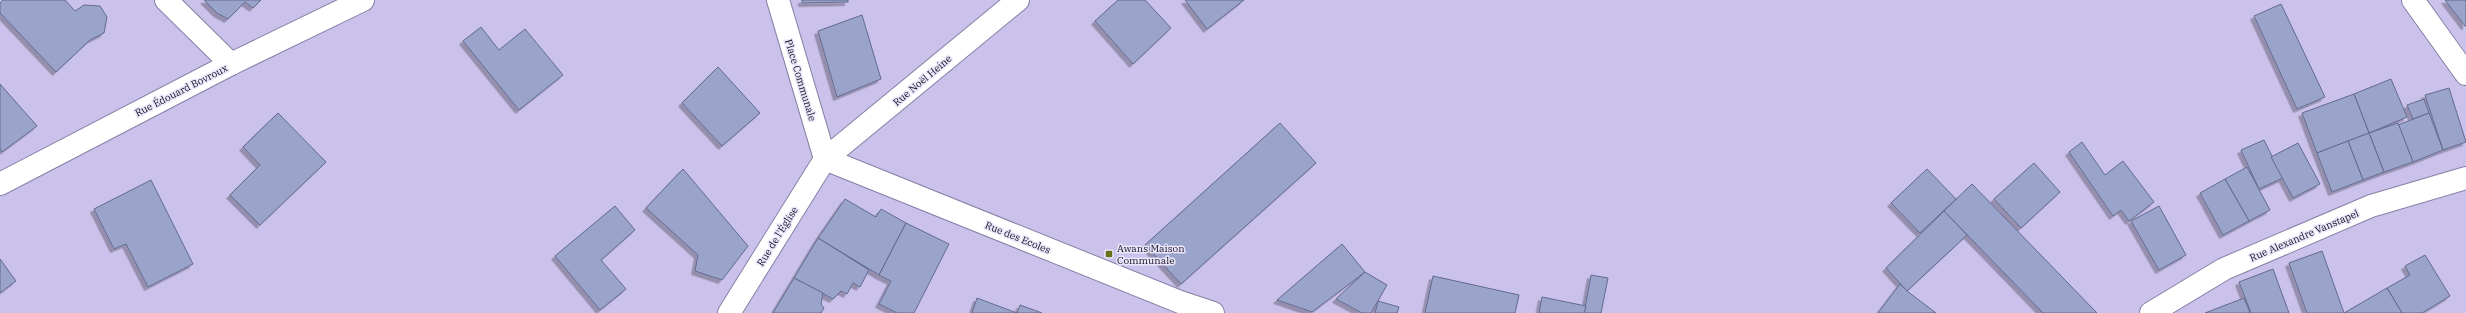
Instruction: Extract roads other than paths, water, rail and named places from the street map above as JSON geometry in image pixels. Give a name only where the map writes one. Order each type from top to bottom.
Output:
[{"type":"street","points":[[166,0],[231,64]]},
{"type":"street","name":"Rue Édouard Bovroux","points":[[0,184],[231,64],[363,0]]},
{"type":"street","name":"Place Communale","points":[[778,0],[825,159]]},
{"type":"street","name":"Rue Noël Heine","points":[[825,159],[1018,0]]},
{"type":"street","points":[[2413,0],[2466,74]]},
{"type":"street","name":"Rue de l'Église","points":[[729,313],[825,159]]},
{"type":"street","name":"Rue des Ecoles","points":[[825,159],[1172,299],[1212,313]]},
{"type":"street","name":"Rue Alexandre Vanstapel","points":[[2151,313],[2224,269],[2357,212],[2466,178]]},
{"type":"place","name":"Awans Maison Communale","points":[[1109,254]]}]
